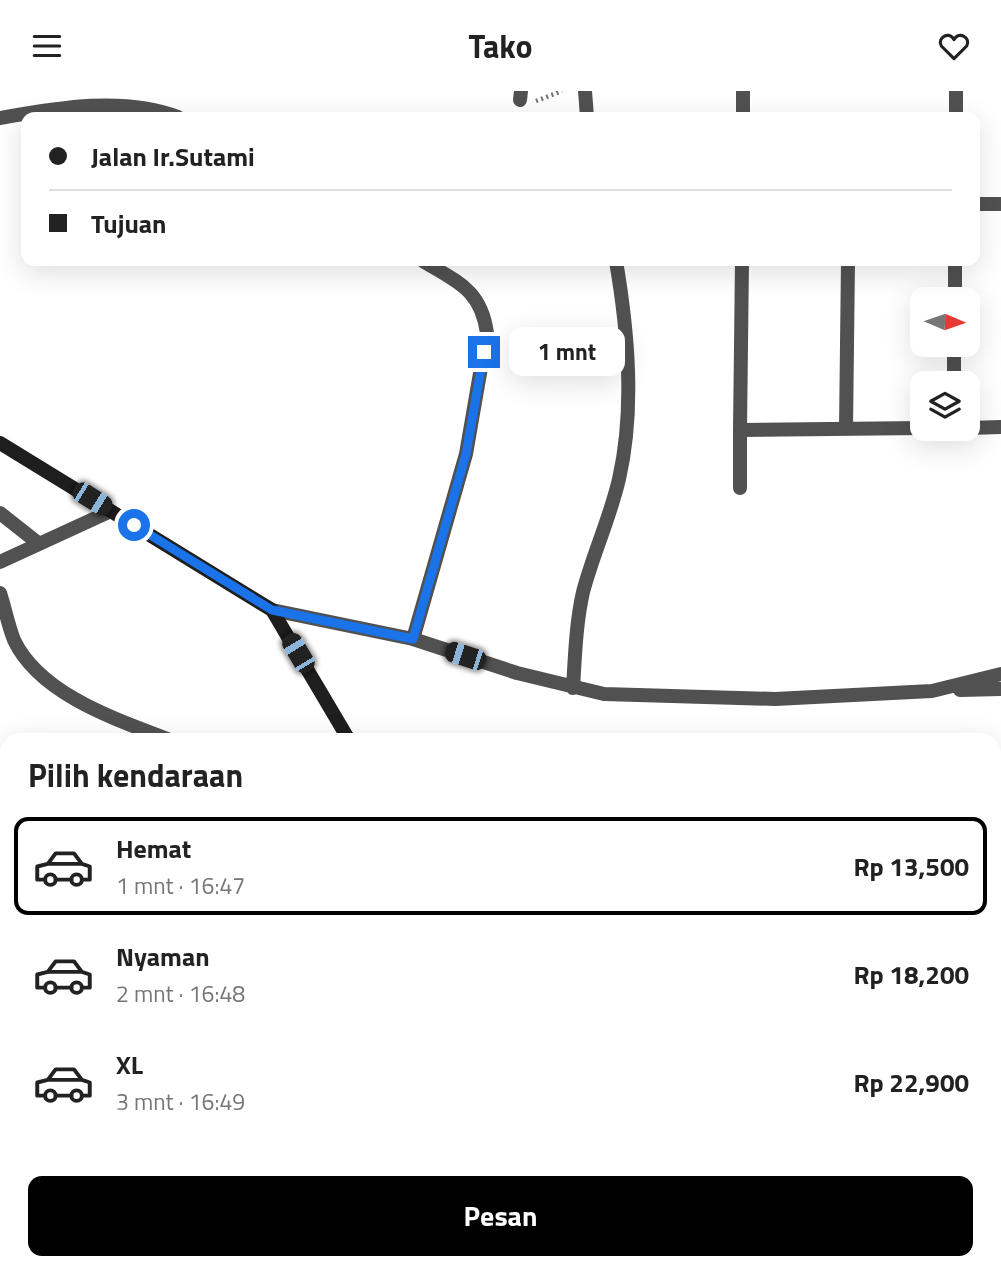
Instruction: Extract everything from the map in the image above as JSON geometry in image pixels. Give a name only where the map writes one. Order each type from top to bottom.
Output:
[{"type":"street","points":[[585,91],[587,112]]},
{"type":"street","points":[[743,91],[743,112]]},
{"type":"street","points":[[956,91],[956,112]]},
{"type":"street","points":[[43,112],[125,107],[160,112]]},
{"type":"street","points":[[0,118],[21,115]]},
{"type":"street","points":[[980,204],[1001,204]]},
{"type":"street","points":[[413,639],[466,454],[486,333],[484,314],[475,297],[461,283],[432,266]]},
{"type":"street","points":[[573,688],[576,629],[583,594],[619,481],[625,446],[629,404],[622,297],[617,266]]},
{"type":"street","points":[[740,488],[742,266]]},
{"type":"street","points":[[846,429],[848,266]]},
{"type":"street","points":[[955,266],[955,287]]},
{"type":"street","points":[[980,428],[1001,427]]},
{"type":"street","points":[[740,430],[910,428]]},
{"type":"street","points":[[0,443],[272,610],[413,639],[573,688],[646,697],[775,699],[1001,689]]},
{"type":"street","points":[[0,562],[111,511]]},
{"type":"street","points":[[0,513],[38,543]]},
{"type":"street","points":[[0,593],[15,640],[39,672],[69,695],[102,714],[152,733]]},
{"type":"street","points":[[272,610],[345,733]]},
{"type":"street","points":[[932,691],[1001,674]]},
{"type":"route","points":[[134,525],[272,610],[413,639],[466,454],[484,352]]}]
